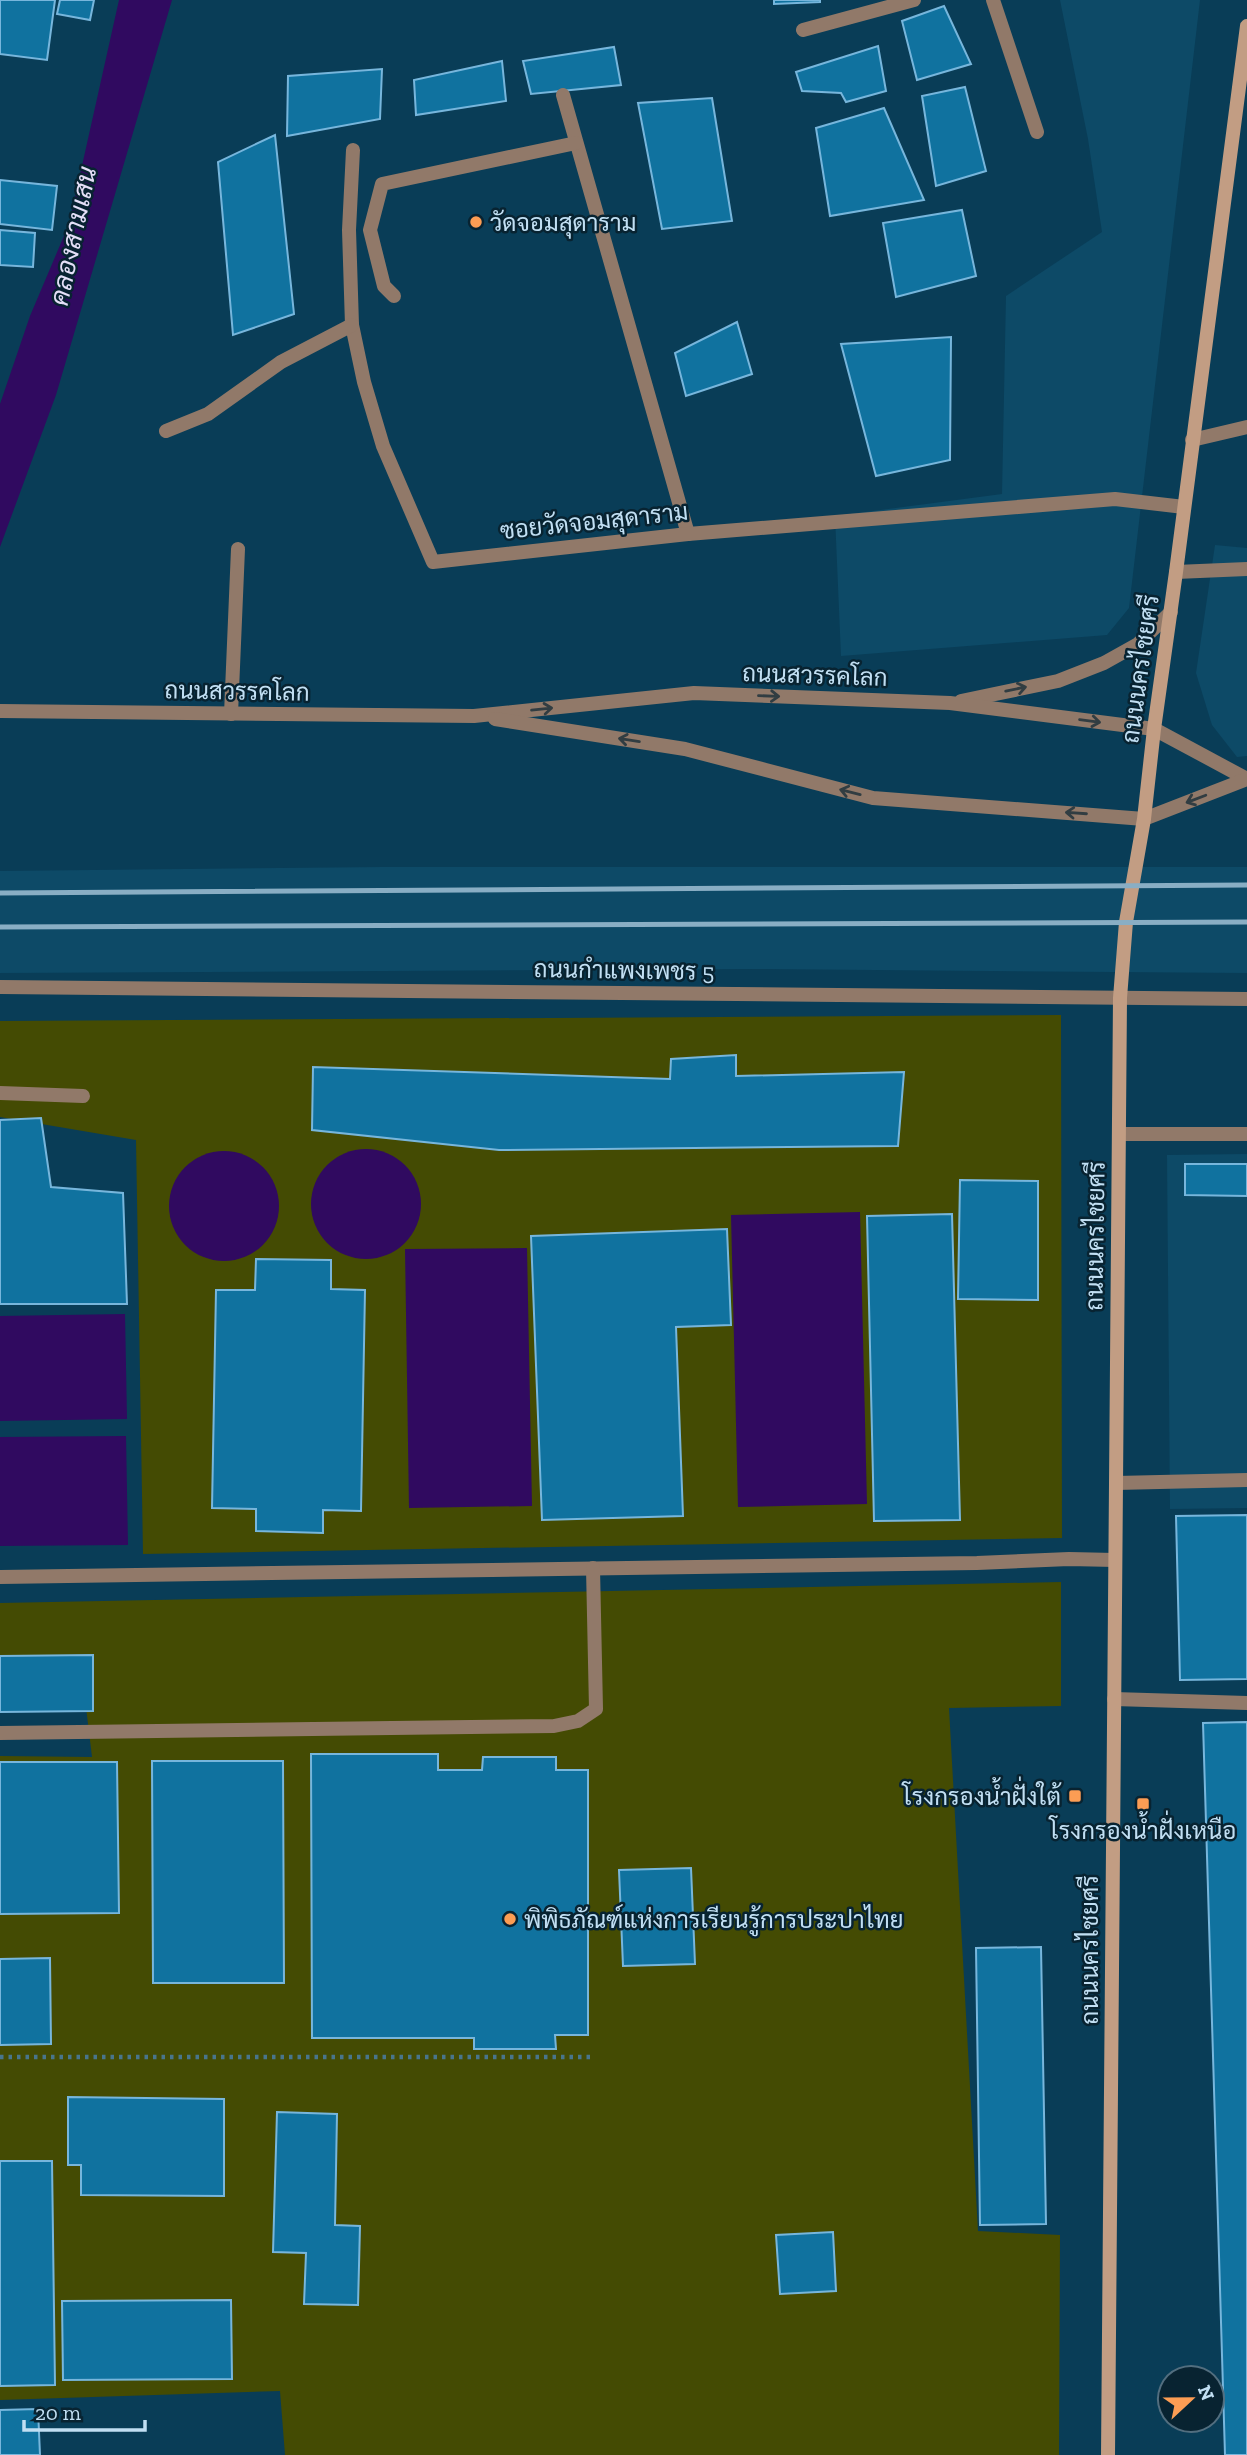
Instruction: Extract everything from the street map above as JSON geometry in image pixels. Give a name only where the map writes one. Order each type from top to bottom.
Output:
[{"type":"main road","name":"ถนนนครไชยศรี","points":[[1108,2455],[1120,998],[1132,885],[1144,819],[1247,26]]},
{"type":"street","points":[[803,30],[914,0]]},
{"type":"street","points":[[993,0],[1037,132]]},
{"type":"street","points":[[563,94],[688,534]]},
{"type":"street","points":[[394,296],[384,286],[370,230],[382,184],[576,143]]},
{"type":"street","name":"ซอยวัดจอมสุดาราม","points":[[353,150],[349,230],[352,325],[364,382],[383,446],[433,562],[688,534],[1115,499],[1184,507]]},
{"type":"street","points":[[166,431],[208,414],[281,362],[352,325]]},
{"type":"street","points":[[1192,440],[1247,427]]},
{"type":"street","points":[[231,714],[238,549]]},
{"type":"street","points":[[1177,572],[1247,569]]},
{"type":"street","points":[[950,703],[1058,681],[1104,663],[1139,644],[1171,612]]},
{"type":"street","name":"ถนนสวรรคโลก","points":[[0,711],[474,716],[694,693],[950,703],[1154,729]]},
{"type":"street","name":"ถนนสวรรคโลก","points":[[474,716],[685,749],[873,798],[1144,819]]},
{"type":"street","points":[[1154,729],[1247,779]]},
{"type":"street","points":[[1144,819],[1247,779]]},
{"type":"street","name":"ถนนกำแพงเพชร 5","points":[[0,986],[1247,999]]},
{"type":"street","points":[[0,1093],[83,1096]]},
{"type":"street","points":[[1119,1134],[1247,1134]]},
{"type":"street","points":[[1116,1483],[1247,1479]]},
{"type":"street","points":[[0,1577],[1115,1560]]},
{"type":"street","points":[[0,1733],[554,1726],[578,1721],[596,1709],[593,1568]]},
{"type":"street","points":[[1114,1699],[1247,1703]]},
{"type":"path","points":[[0,2057],[594,2057]]},
{"type":"shaded area","points":[[1060,0],[1200,0],[1129,608],[1107,635],[841,656],[835,516],[1002,494],[1006,296],[1102,232],[1088,139]]},
{"type":"shaded area","points":[[1215,545],[1247,548],[1247,756],[1237,757],[1212,725],[1196,673]]},
{"type":"shaded area","points":[[383,867],[1247,867],[1247,973],[753,969],[0,973],[0,871]]},
{"type":"shaded area","points":[[1247,1154],[1247,1508],[1170,1509],[1167,1155]]},
{"type":"green space","points":[[1061,1015],[1062,1538],[143,1554],[136,1140],[0,1117],[0,1021]]},
{"type":"green space","points":[[1061,1582],[1061,1706],[949,1708],[978,2231],[1060,2235],[1059,2455],[285,2455],[280,2391],[0,2400],[0,1756],[92,1757],[82,1674],[0,1670],[0,1603]]},
{"type":"water","name":"คลองสามเสน","points":[[119,0],[172,0],[56,395],[0,547],[0,404],[30,316],[69,224]]},
{"type":"water","points":[[366,1149],[387,1153],[405,1165],[417,1183],[421,1204],[417,1225],[405,1243],[387,1255],[366,1259],[345,1255],[327,1243],[315,1225],[311,1204],[315,1183],[327,1165],[345,1153]]},
{"type":"water","points":[[224,1151],[245,1155],[263,1167],[275,1185],[279,1206],[275,1227],[263,1245],[245,1257],[224,1261],[203,1257],[185,1245],[173,1227],[169,1206],[173,1185],[185,1167],[203,1155]]},
{"type":"water","points":[[860,1212],[867,1504],[738,1507],[731,1215]]},
{"type":"water","points":[[527,1248],[532,1506],[409,1508],[405,1249]]},
{"type":"water","points":[[125,1314],[127,1419],[0,1421],[0,1316]]},
{"type":"water","points":[[126,1436],[128,1545],[0,1546],[0,1437]]},
{"type":"building","points":[[0,0],[55,0],[47,60],[0,54]]},
{"type":"building","points":[[60,0],[94,0],[90,20],[57,14]]},
{"type":"building","points":[[774,0],[820,0],[820,2],[774,4]]},
{"type":"building","points":[[944,6],[971,64],[917,80],[902,21]]},
{"type":"building","points":[[878,46],[886,91],[846,102],[841,93],[802,91],[796,72]]},
{"type":"building","points":[[614,47],[621,85],[531,94],[523,61]]},
{"type":"building","points":[[502,61],[506,101],[416,115],[414,80]]},
{"type":"building","points":[[382,69],[380,119],[287,136],[288,76]]},
{"type":"building","points":[[965,87],[986,171],[936,186],[922,96]]},
{"type":"building","points":[[712,98],[732,221],[662,229],[638,103]]},
{"type":"building","points":[[884,108],[924,200],[830,216],[816,128]]},
{"type":"building","points":[[275,135],[294,314],[233,335],[218,162]]},
{"type":"building","points":[[0,180],[57,186],[52,230],[0,224]]},
{"type":"building","points":[[962,210],[976,276],[896,297],[883,223]]},
{"type":"building","points":[[0,230],[35,233],[33,267],[0,265]]},
{"type":"building","points":[[737,322],[752,374],[686,396],[675,353]]},
{"type":"building","points":[[951,337],[950,460],[876,476],[841,344]]},
{"type":"building","points":[[736,1055],[736,1076],[904,1072],[898,1146],[499,1150],[312,1130],[313,1067],[670,1079],[671,1059]]},
{"type":"building","points":[[41,1118],[51,1187],[123,1193],[127,1304],[0,1304],[0,1120]]},
{"type":"building","points":[[1185,1164],[1247,1164],[1247,1196],[1185,1195]]},
{"type":"building","points":[[960,1180],[1038,1181],[1038,1300],[958,1299]]},
{"type":"building","points":[[952,1214],[960,1520],[874,1521],[867,1216]]},
{"type":"building","points":[[727,1229],[731,1325],[676,1327],[683,1516],[542,1520],[531,1236]]},
{"type":"building","points":[[256,1259],[331,1260],[331,1289],[365,1290],[361,1511],[323,1510],[323,1533],[256,1531],[256,1509],[212,1508],[216,1290],[255,1290]]},
{"type":"building","points":[[1247,1515],[1247,1679],[1180,1680],[1176,1516]]},
{"type":"building","points":[[93,1655],[93,1711],[0,1712],[0,1656]]},
{"type":"building","points":[[1247,1722],[1247,2455],[1225,2455],[1226,2364],[1222,2364],[1203,1723]]},
{"type":"building","points":[[311,1754],[438,1754],[438,1770],[482,1770],[483,1757],[556,1757],[556,1770],[588,1770],[588,2035],[555,2035],[556,2049],[474,2049],[474,2038],[312,2038]]},
{"type":"building","points":[[152,1761],[283,1761],[284,1983],[153,1983]]},
{"type":"building","points":[[0,1762],[117,1762],[119,1913],[0,1914]]},
{"type":"building","points":[[691,1868],[695,1964],[623,1966],[619,1870]]},
{"type":"building","points":[[1041,1947],[1046,2224],[980,2225],[976,1948]]},
{"type":"building","points":[[50,1958],[51,2044],[0,2045],[0,1959]]},
{"type":"building","points":[[68,2097],[224,2099],[224,2196],[81,2195],[81,2165],[68,2165]]},
{"type":"building","points":[[277,2112],[337,2114],[335,2225],[360,2226],[358,2305],[304,2304],[306,2253],[273,2252]]},
{"type":"building","points":[[0,2161],[52,2161],[55,2385],[0,2386]]},
{"type":"building","points":[[833,2232],[836,2291],[780,2294],[776,2235]]},
{"type":"building","points":[[231,2300],[232,2379],[63,2380],[62,2301]]},
{"type":"building","points":[[38,2409],[40,2455],[0,2455],[0,2410]]},
{"type":"railway","points":[[0,893],[1247,885]]},
{"type":"railway","points":[[0,927],[1247,922]]},
{"type":"place","name":"วัดจอมสุดาราม","points":[[476,222]]},
{"type":"place","name":"โรงกรองน้ำฝั่งใต้","points":[[1075,1796]]},
{"type":"place","name":"โรงกรองน้ำฝั่งเหนือ","points":[[1143,1804]]},
{"type":"place","name":"พิพิธภัณฑ์แห่งการเรียนรู้การประปาไทย","points":[[510,1919]]}]
